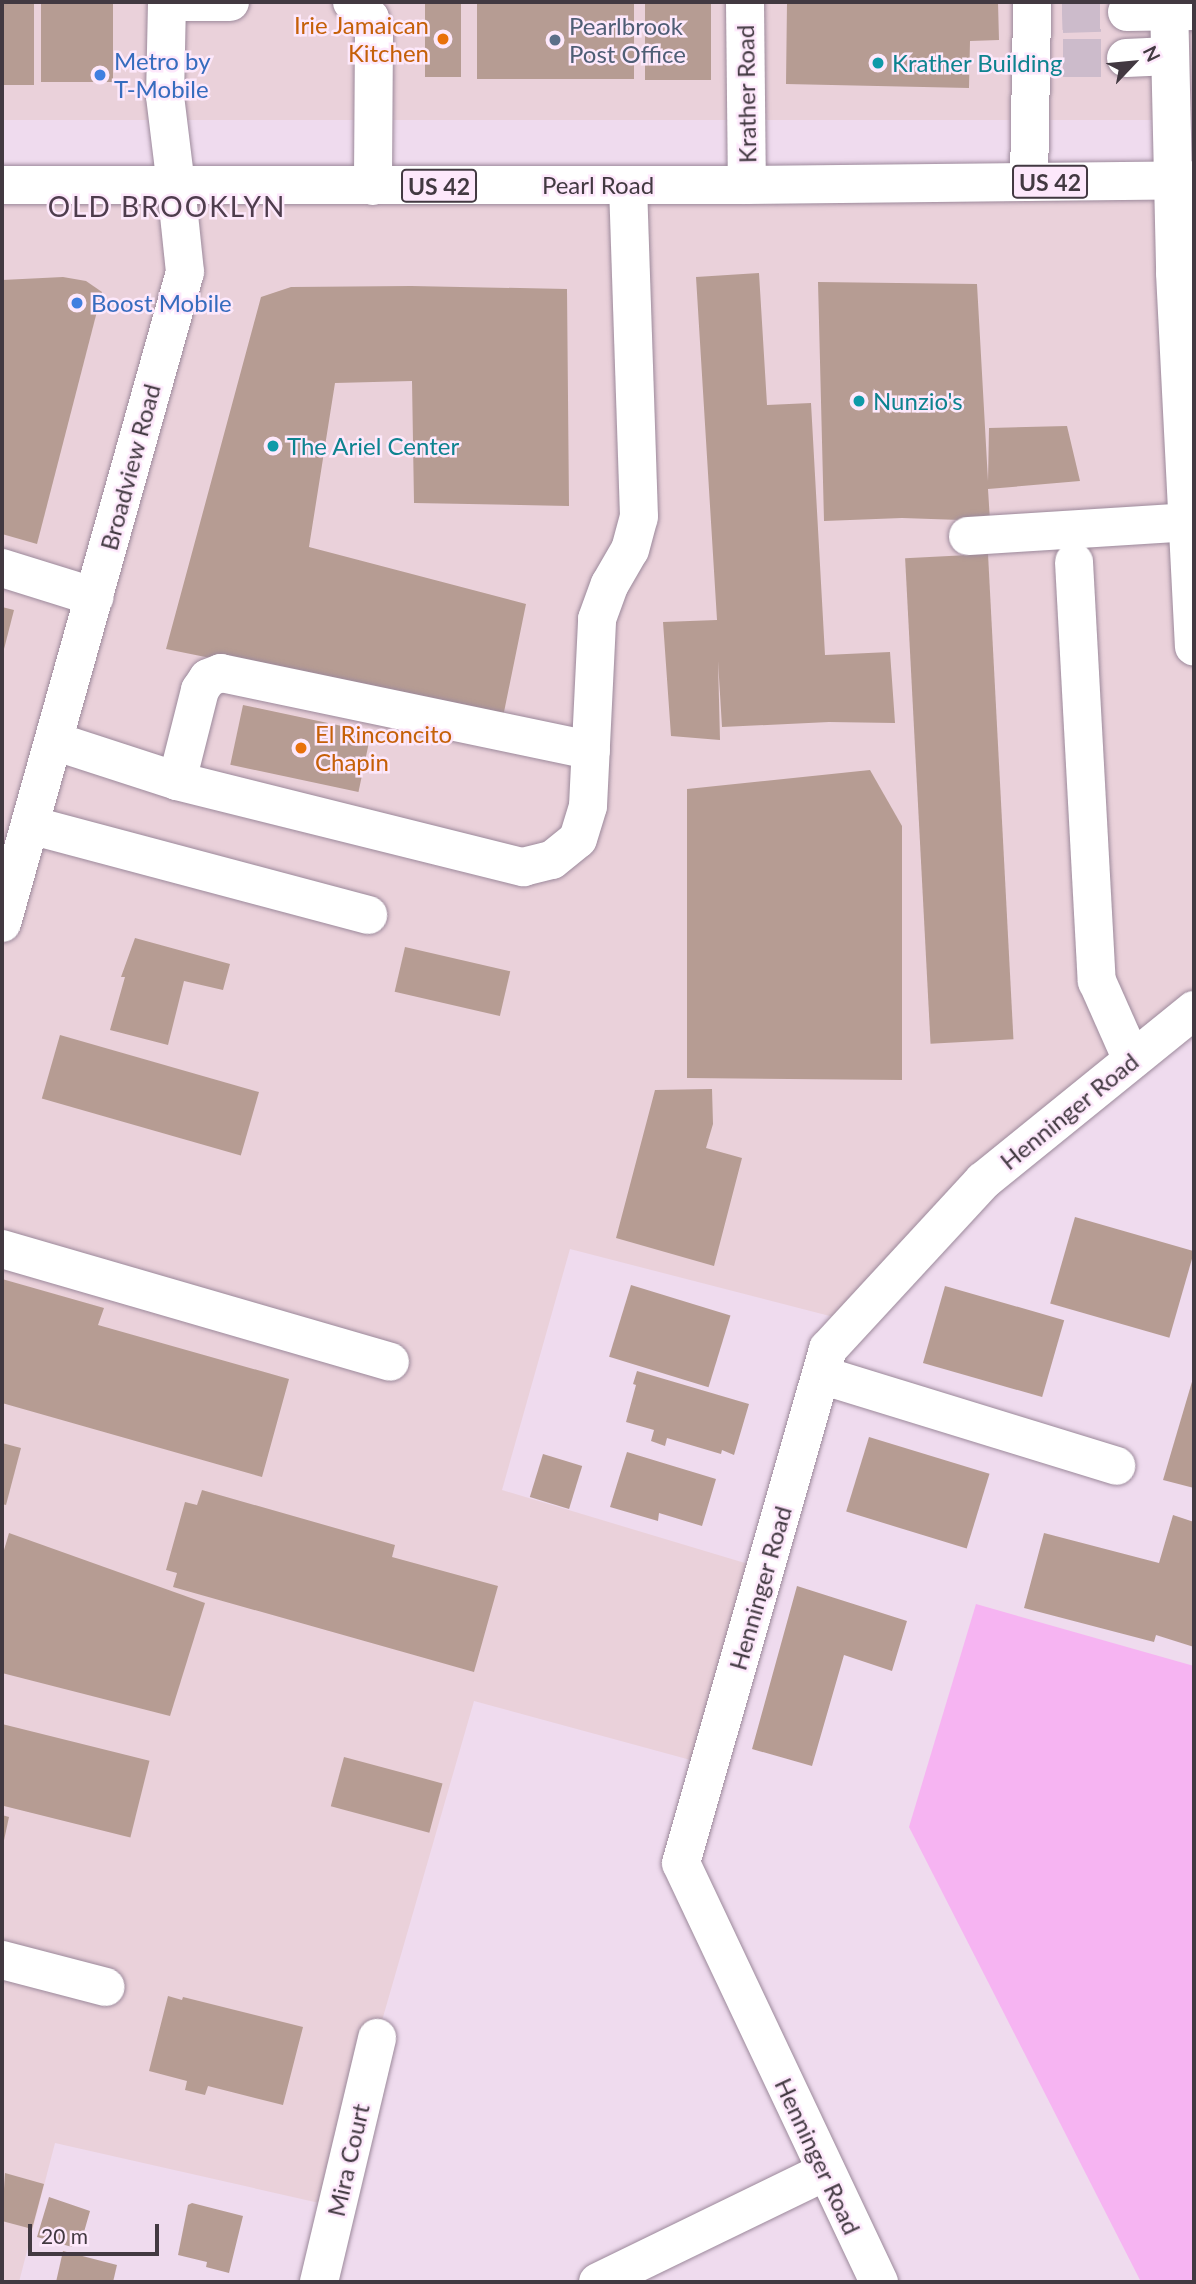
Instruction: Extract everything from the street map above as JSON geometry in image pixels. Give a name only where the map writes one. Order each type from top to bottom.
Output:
[{"type":"street","points":[[167,2],[230,2]]},
{"type":"street","name":"Broadview Road","points":[[2,923],[18,843],[54,741],[185,272],[165,96],[167,2]]},
{"type":"street","points":[[352,2],[370,18],[374,34],[373,186]]},
{"type":"street","name":"Krather Road","points":[[745,2],[747,186]]},
{"type":"street","points":[[1127,12],[1177,8],[1170,57],[1184,180],[1188,522],[1194,648]]},
{"type":"street","points":[[1029,182],[1046,59],[1042,10]]},
{"type":"street","points":[[1126,58],[1170,57]]},
{"type":"street","name":"Pearl Road","points":[[2,185],[747,186],[1184,180]]},
{"type":"street","points":[[54,741],[177,781],[523,867],[551,860],[578,839],[588,806],[597,619],[610,584],[630,550],[639,517],[628,185]]},
{"type":"street","points":[[968,536],[1188,522]]},
{"type":"street","points":[[1074,562],[1097,981],[1132,1060]]},
{"type":"street","points":[[2,568],[95,597]]},
{"type":"street","points":[[177,781],[200,690],[208,678],[221,673],[591,750]]},
{"type":"street","points":[[18,843],[368,915]]},
{"type":"street","name":"Henninger Road","points":[[879,2282],[681,1863],[828,1349],[984,1181],[1194,1010]]},
{"type":"street","points":[[2,1249],[390,1362]]},
{"type":"street","points":[[821,1375],[1116,1466]]},
{"type":"street","points":[[2,1960],[106,1987]]},
{"type":"street","name":"Mira Court","points":[[319,2282],[377,2038]]},
{"type":"street","points":[[598,2282],[825,2172]]},
{"type":"shaded area","points":[[2,2],[1194,2],[1194,120],[2,120]]},
{"type":"shaded area","points":[[1194,180],[1194,1010],[853,1322],[570,1249],[502,1490],[765,1569],[709,1765],[474,1701],[377,2038],[337,2207],[55,2143],[19,2282],[2,2282],[2,185]]},
{"type":"shaded area","points":[[976,1604],[1194,1666],[1194,2282],[1141,2282],[909,1827]]},
{"type":"building","points":[[2,2],[34,2],[34,85],[2,85]]},
{"type":"building","points":[[41,2],[113,2],[113,82],[41,82]]},
{"type":"building","name":"Irie Jamaican Kitchen","points":[[425,2],[461,2],[461,77],[425,77]]},
{"type":"building","name":"Pearlbrook Post Office","points":[[477,2],[634,2],[634,79],[477,79]]},
{"type":"building","points":[[645,2],[711,2],[711,80],[645,80]]},
{"type":"building","name":"Krather Building","points":[[787,2],[998,2],[999,40],[970,41],[969,88],[786,84]]},
{"type":"building","points":[[759,273],[767,405],[811,403],[825,655],[890,652],[895,723],[829,722],[722,727],[718,661],[720,740],[671,736],[663,622],[717,620],[696,277]]},
{"type":"building","points":[[63,277],[86,281],[102,292],[37,544],[2,534],[2,280]]},
{"type":"building","points":[[818,282],[977,284],[988,481],[989,428],[1067,426],[1080,481],[988,489],[990,521],[902,518],[824,521]]},
{"type":"building","points":[[291,287],[567,289],[569,506],[414,503],[412,381],[335,383],[309,547],[526,604],[503,717],[166,649],[261,297]]},
{"type":"building","points":[[988,554],[1013,1039],[931,1044],[905,558]]},
{"type":"building","points":[[2,607],[14,610],[3,653],[2,653]]},
{"type":"building","name":"El Rinconcito Chapin","points":[[243,705],[371,732],[358,792],[230,765]]},
{"type":"building","points":[[870,770],[902,826],[902,1080],[687,1078],[687,789]]},
{"type":"building","points":[[135,938],[230,964],[223,990],[184,981],[168,1045],[110,1030],[125,977],[121,977]]},
{"type":"building","points":[[405,947],[510,971],[500,1016],[395,992]]},
{"type":"building","points":[[60,1035],[259,1092],[241,1156],[42,1098]]},
{"type":"building","points":[[712,1089],[713,1124],[706,1148],[742,1158],[714,1266],[616,1238],[655,1090]]},
{"type":"building","points":[[1075,1217],[1194,1251],[1169,1338],[1050,1304]]},
{"type":"building","points":[[2,1279],[104,1308],[98,1325],[289,1379],[262,1477],[2,1403]]},
{"type":"building","points":[[631,1285],[730,1315],[709,1387],[609,1357]]},
{"type":"building","points":[[945,1286],[1064,1320],[1042,1397],[923,1363]]},
{"type":"building","points":[[637,1371],[749,1404],[734,1455],[722,1450],[721,1454],[667,1438],[665,1446],[651,1441],[654,1430],[626,1422]]},
{"type":"building","points":[[1194,1375],[1194,1488],[1163,1480]]},
{"type":"building","points":[[869,1437],[989,1474],[967,1548],[846,1512]]},
{"type":"building","points":[[2,1443],[21,1448],[6,1505],[2,1504]]},
{"type":"building","points":[[627,1452],[716,1479],[702,1526],[659,1513],[658,1521],[610,1507]]},
{"type":"building","points":[[543,1454],[582,1466],[569,1509],[530,1497]]},
{"type":"building","points":[[202,1490],[395,1545],[392,1557],[498,1586],[474,1672],[173,1587],[177,1573],[166,1570],[185,1502],[197,1505]]},
{"type":"building","points":[[1173,1515],[1194,1522],[1194,1647],[1156,1635],[1154,1642],[1024,1608],[1044,1533],[1159,1563]]},
{"type":"building","points":[[9,1533],[205,1603],[170,1716],[2,1673],[2,1557]]},
{"type":"building","points":[[797,1586],[907,1621],[892,1671],[844,1655],[812,1766],[752,1749]]},
{"type":"building","points":[[2,1724],[149,1761],[130,1837],[2,1805]]},
{"type":"building","points":[[344,1757],[443,1783],[429,1833],[331,1806]]},
{"type":"building","points":[[2,1815],[9,1817],[3,1845],[2,1845]]},
{"type":"building","points":[[168,1996],[182,2000],[183,1997],[303,2027],[283,2105],[208,2086],[205,2095],[185,2090],[187,2081],[149,2071]]},
{"type":"building","points":[[5,2173],[44,2184],[32,2229],[2,2221]]},
{"type":"building","points":[[49,2197],[90,2211],[80,2246],[73,2244],[72,2247],[37,2237]]},
{"type":"building","points":[[192,2203],[243,2216],[229,2273],[206,2267],[207,2262],[178,2255],[188,2205]]},
{"type":"building","points":[[63,2251],[117,2265],[113,2282],[56,2282]]},
{"type":"tunnel","points":[[1062,14],[1127,12]]},
{"type":"tunnel","points":[[1063,58],[1126,58]]},
{"type":"place","name":"Irie Jamaican Kitchen","points":[[443,39]]},
{"type":"place","name":"Pearlbrook Post Office","points":[[555,40]]},
{"type":"place","name":"Krather Building","points":[[878,63]]},
{"type":"place","name":"Metro by T-Mobile","points":[[100,75]]},
{"type":"place","name":"Boost Mobile","points":[[77,303]]},
{"type":"place","name":"Nunzio's","points":[[859,401]]},
{"type":"place","name":"The Ariel Center","points":[[273,446]]},
{"type":"place","name":"El Rinconcito Chapin","points":[[301,748]]},
{"type":"district","name":"OLD BROOKLYN","points":[[167,206]]}]
